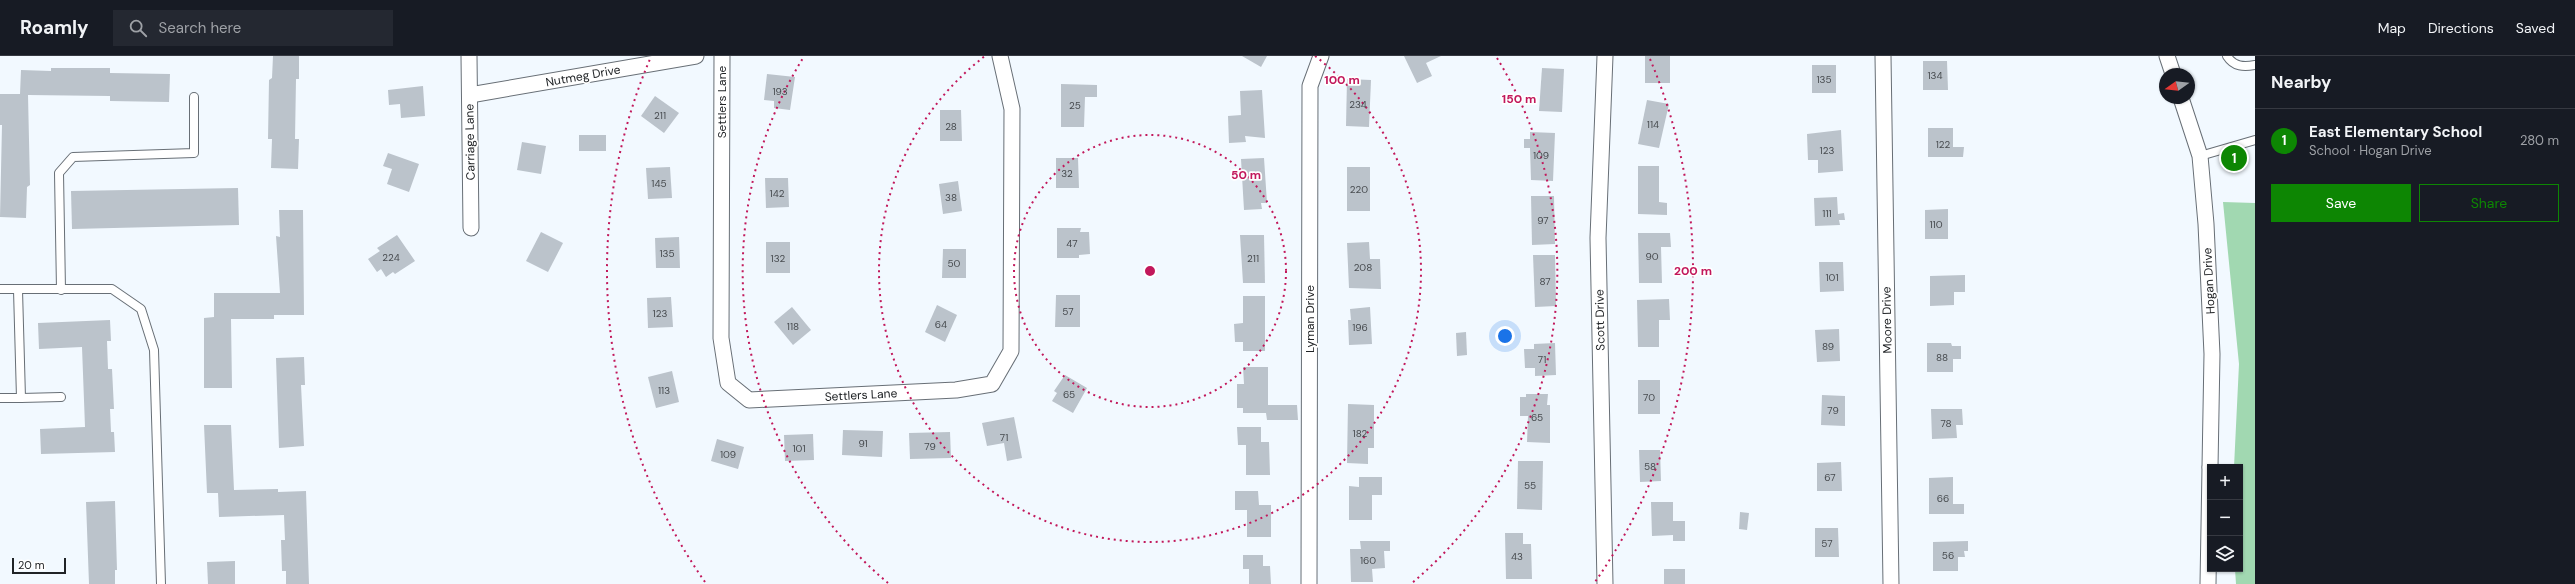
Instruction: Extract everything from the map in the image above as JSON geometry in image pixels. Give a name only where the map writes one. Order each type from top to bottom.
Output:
[{"type":"street","name":"Carriage Lane","points":[[469,56],[471,228]]},
{"type":"street","name":"Nutmeg Drive","points":[[470,96],[696,56]]},
{"type":"street","name":"Settlers Lane","points":[[722,56],[721,338],[728,383],[749,400],[956,390],[992,384],[1011,351],[1012,108],[1000,56]]},
{"type":"street","name":"Lyman Drive","points":[[1310,584],[1310,86],[1321,56]]},
{"type":"street","name":"Scott Drive","points":[[1605,56],[1598,238],[1605,584]]},
{"type":"street","name":"Moore Drive","points":[[1883,56],[1891,584]]},
{"type":"street","points":[[2167,56],[2171,68]]},
{"type":"street","name":"Hogan Drive","points":[[2183,104],[2200,156],[2212,354],[2210,464]]},
{"type":"street","name":"Hogan Drive","points":[[2208,584],[2209,500]]},
{"type":"lane","points":[[2227,56],[2230,61],[2244,67],[2255,65]]},
{"type":"lane","points":[[61,290],[59,174],[73,157],[194,153],[194,97]]},
{"type":"lane","points":[[2200,156],[2255,140]]},
{"type":"lane","points":[[0,289],[112,289],[141,309],[154,350],[161,584]]},
{"type":"lane","points":[[18,290],[21,398]]},
{"type":"lane","points":[[0,398],[61,397]]},
{"type":"green space","points":[[2223,202],[2255,203],[2255,584],[2236,584],[2235,572],[2243,572],[2243,464],[2234,464],[2239,364]]},
{"type":"building","points":[[273,56],[299,56],[299,79],[296,79],[295,139],[299,139],[298,169],[271,168],[272,139],[268,139],[269,80],[272,78]]},
{"type":"building","points":[[1242,56],[1267,56],[1261,67]]},
{"type":"building","points":[[1404,56],[1441,56],[1426,63],[1432,76],[1417,83]]},
{"type":"building","points":[[1645,56],[1670,56],[1670,83],[1645,83]]},
{"type":"building","points":[[1923,61],[1947,61],[1948,90],[1923,90]]},
{"type":"building","points":[[1812,65],[1836,65],[1836,93],[1812,93]]},
{"type":"building","points":[[51,68],[110,68],[110,73],[170,74],[169,102],[110,101],[110,96],[28,95],[30,185],[27,187],[26,218],[0,217],[2,125],[0,125],[0,94],[20,94],[21,70],[51,71]]},
{"type":"building","points":[[1542,68],[1564,69],[1562,112],[1539,111]]},
{"type":"building","points":[[767,74],[795,77],[790,110],[774,108],[774,101],[764,100]]},
{"type":"building","points":[[1347,79],[1371,80],[1369,127],[1346,126]]},
{"type":"building","points":[[1061,84],[1097,85],[1097,97],[1085,97],[1084,127],[1061,127]]},
{"type":"building","points":[[423,86],[425,116],[401,118],[400,104],[389,105],[388,90]]},
{"type":"building","points":[[1262,90],[1265,138],[1245,136],[1246,142],[1229,143],[1228,116],[1241,115],[1240,91]]},
{"type":"building","points":[[655,96],[679,113],[664,133],[641,116]]},
{"type":"building","points":[[1647,100],[1669,104],[1659,148],[1638,144]]},
{"type":"building","points":[[940,110],[961,110],[962,141],[940,141]]},
{"type":"building","points":[[1928,128],[1953,128],[1953,147],[1964,147],[1963,157],[1928,157]]},
{"type":"building","points":[[1841,130],[1843,171],[1818,173],[1818,160],[1808,160],[1807,134]]},
{"type":"building","points":[[1530,132],[1555,133],[1553,181],[1531,180],[1530,148],[1524,148],[1524,139],[1530,139]]},
{"type":"building","points":[[579,135],[606,135],[606,151],[579,151]]},
{"type":"building","points":[[522,142],[546,146],[541,174],[517,170]]},
{"type":"building","points":[[388,153],[419,164],[409,192],[387,184],[392,169],[383,166]]},
{"type":"building","points":[[1056,158],[1078,158],[1079,188],[1056,188]]},
{"type":"building","points":[[1264,158],[1267,203],[1261,203],[1262,209],[1244,210],[1241,159]]},
{"type":"building","points":[[1638,166],[1659,166],[1659,202],[1667,203],[1667,215],[1638,214]]},
{"type":"building","points":[[670,167],[672,198],[648,199],[646,168]]},
{"type":"building","points":[[1347,167],[1370,167],[1370,211],[1347,211]]},
{"type":"building","points":[[765,178],[788,178],[789,207],[766,208]]},
{"type":"building","points":[[958,181],[962,211],[943,214],[939,184]]},
{"type":"building","points":[[238,188],[239,225],[72,229],[71,191]]},
{"type":"building","points":[[1531,196],[1554,196],[1555,244],[1532,245]]},
{"type":"building","points":[[1837,197],[1838,214],[1844,213],[1845,220],[1839,220],[1840,225],[1815,226],[1814,198]]},
{"type":"building","points":[[1948,209],[1948,239],[1925,239],[1925,210]]},
{"type":"building","points":[[279,210],[303,210],[304,315],[274,315],[274,319],[231,319],[232,388],[204,388],[204,318],[214,317],[214,293],[280,293],[276,236],[280,237]]},
{"type":"building","points":[[1057,228],[1081,228],[1080,232],[1089,232],[1090,254],[1079,255],[1079,258],[1057,258]]},
{"type":"building","points":[[541,232],[563,243],[548,272],[526,261]]},
{"type":"building","points":[[1638,233],[1670,233],[1671,247],[1661,247],[1662,283],[1639,283]]},
{"type":"building","points":[[397,235],[415,261],[395,274],[393,272],[386,277],[381,269],[377,272],[368,259],[380,251],[377,248]]},
{"type":"building","points":[[1240,235],[1264,235],[1265,283],[1243,283]]},
{"type":"building","points":[[679,237],[680,268],[656,268],[655,238]]},
{"type":"building","points":[[766,242],[790,242],[790,273],[766,273]]},
{"type":"building","points":[[1369,242],[1370,259],[1380,259],[1381,289],[1349,288],[1347,243]]},
{"type":"building","points":[[943,249],[966,249],[966,278],[942,278]]},
{"type":"building","points":[[1533,255],[1555,255],[1556,306],[1535,307]]},
{"type":"building","points":[[1819,262],[1843,262],[1844,291],[1820,292]]},
{"type":"building","points":[[1965,275],[1965,292],[1954,292],[1954,305],[1930,306],[1930,276]]},
{"type":"building","points":[[1056,295],[1080,295],[1080,327],[1055,327]]},
{"type":"building","points":[[1243,296],[1265,296],[1265,351],[1243,351],[1243,342],[1235,342],[1234,324],[1243,323]]},
{"type":"building","points":[[671,297],[673,327],[648,328],[647,298]]},
{"type":"building","points":[[1669,299],[1670,320],[1659,320],[1659,347],[1638,347],[1637,300]]},
{"type":"building","points":[[937,305],[957,315],[945,342],[925,332]]},
{"type":"building","points":[[792,307],[811,330],[793,345],[774,322]]},
{"type":"building","points":[[1370,307],[1372,344],[1349,345],[1348,320],[1351,320],[1350,309]]},
{"type":"building","points":[[110,320],[111,341],[107,341],[108,369],[112,369],[114,409],[110,409],[111,432],[114,432],[115,452],[41,454],[40,429],[85,427],[82,347],[39,349],[38,323]]},
{"type":"building","points":[[1839,329],[1840,361],[1817,362],[1815,330]]},
{"type":"building","points":[[1466,332],[1467,355],[1457,356],[1456,333]]},
{"type":"building","points":[[1555,343],[1556,375],[1535,376],[1535,368],[1525,368],[1524,349],[1534,349],[1534,344]]},
{"type":"building","points":[[1927,343],[1951,343],[1952,346],[1961,346],[1961,359],[1953,359],[1953,372],[1927,372]]},
{"type":"building","points":[[304,357],[305,385],[301,385],[304,446],[279,448],[276,358]]},
{"type":"building","points":[[1243,367],[1268,367],[1268,405],[1297,405],[1298,420],[1267,420],[1266,413],[1243,413],[1243,408],[1237,408],[1237,384],[1244,384]]},
{"type":"building","points":[[672,371],[679,402],[656,408],[648,377]]},
{"type":"building","points":[[1065,375],[1087,388],[1073,413],[1052,401],[1057,393],[1054,391]]},
{"type":"building","points":[[1638,380],[1660,380],[1660,414],[1638,414]]},
{"type":"building","points":[[1526,394],[1548,394],[1547,405],[1550,405],[1550,443],[1527,442],[1528,416],[1520,416],[1520,397],[1526,397]]},
{"type":"building","points":[[1822,395],[1845,396],[1845,426],[1821,425]]},
{"type":"building","points":[[1348,404],[1374,405],[1374,448],[1368,448],[1368,464],[1347,463]]},
{"type":"building","points":[[1931,409],[1962,409],[1963,425],[1956,425],[1957,438],[1932,439]]},
{"type":"building","points":[[1014,417],[1022,458],[1007,461],[1004,443],[987,446],[982,423]]},
{"type":"building","points":[[204,425],[231,425],[234,490],[278,489],[278,492],[306,491],[309,584],[286,584],[286,571],[282,571],[281,540],[285,540],[284,515],[219,517],[218,493],[207,493]]},
{"type":"building","points":[[1237,427],[1261,427],[1261,442],[1269,442],[1270,475],[1246,475],[1246,445],[1238,445]]},
{"type":"building","points":[[843,430],[883,431],[882,457],[842,455]]},
{"type":"building","points":[[950,432],[951,458],[910,459],[909,433]]},
{"type":"building","points":[[813,434],[814,460],[785,461],[784,435]]},
{"type":"building","points":[[717,439],[744,447],[738,469],[711,461]]},
{"type":"building","points":[[1639,450],[1660,450],[1661,481],[1640,482]]},
{"type":"building","points":[[1518,461],[1543,461],[1542,510],[1517,509]]},
{"type":"building","points":[[1841,462],[1842,491],[1817,491],[1817,463]]},
{"type":"building","points":[[1359,477],[1382,477],[1382,495],[1372,495],[1372,520],[1349,520],[1349,486],[1359,487]]},
{"type":"building","points":[[1953,477],[1953,504],[1964,504],[1964,514],[1929,514],[1929,478]]},
{"type":"building","points":[[1235,491],[1258,491],[1259,505],[1271,505],[1271,537],[1247,537],[1247,510],[1235,510]]},
{"type":"building","points":[[115,501],[117,570],[115,570],[115,584],[89,584],[86,502]]},
{"type":"building","points":[[1651,502],[1673,502],[1673,521],[1685,521],[1685,541],[1673,541],[1673,535],[1652,536]]},
{"type":"building","points":[[1740,512],[1749,513],[1747,530],[1739,529]]},
{"type":"building","points":[[1815,528],[1838,528],[1839,557],[1815,557]]},
{"type":"building","points":[[1505,533],[1523,533],[1523,544],[1531,544],[1532,579],[1506,579]]},
{"type":"building","points":[[1360,541],[1390,541],[1390,551],[1384,551],[1385,568],[1372,569],[1373,582],[1351,582],[1350,549],[1361,549]]},
{"type":"building","points":[[1968,541],[1968,551],[1964,551],[1965,557],[1958,557],[1958,571],[1933,571],[1933,542]]},
{"type":"building","points":[[1243,555],[1263,555],[1263,566],[1270,566],[1271,584],[1249,584],[1249,569],[1243,569]]},
{"type":"building","points":[[235,561],[235,584],[208,584],[207,562]]},
{"type":"building","points":[[1664,569],[1685,569],[1685,584],[1664,584]]},
{"type":"place","name":"East Elementary School","points":[[2234,158]]}]
